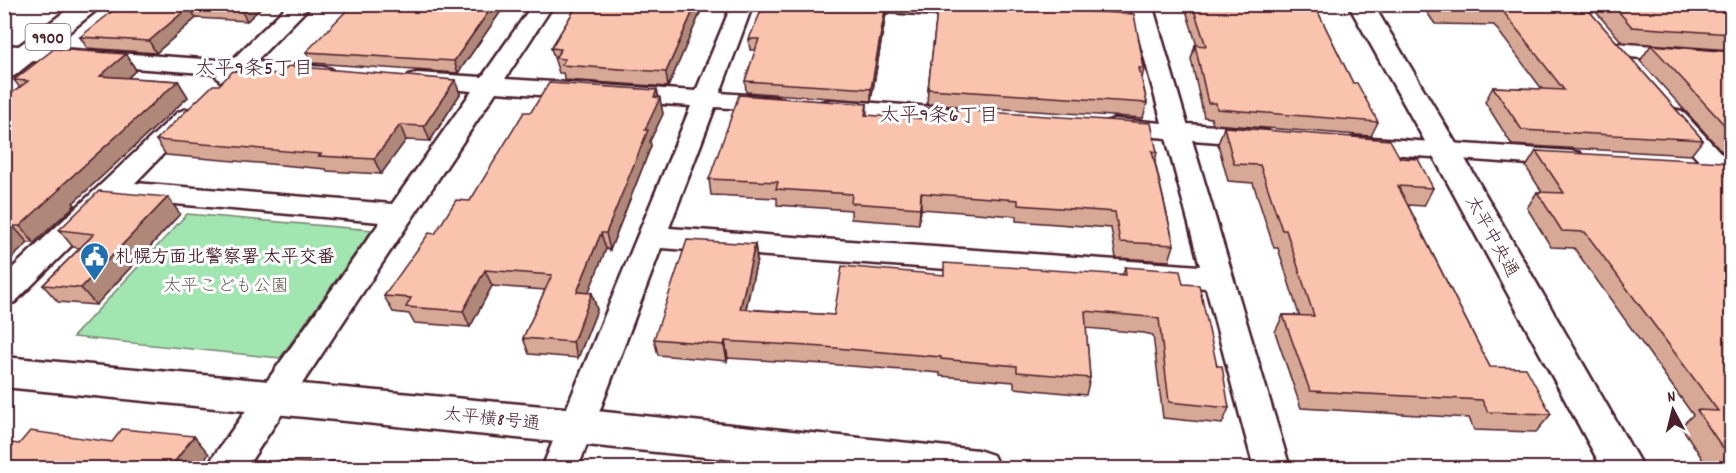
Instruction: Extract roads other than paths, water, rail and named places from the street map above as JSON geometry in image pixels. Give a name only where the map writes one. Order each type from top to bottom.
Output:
[{"type":"street","name":"9900","points":[[4,70],[15,53],[92,4]]},
{"type":"street","points":[[4,294],[302,4]]},
{"type":"street","points":[[226,468],[543,4]]},
{"type":"street","points":[[560,468],[743,4]]},
{"type":"street","points":[[848,4],[991,12]]},
{"type":"street","name":"太平中央通","points":[[1360,4],[1446,152],[1623,468]]},
{"type":"street","points":[[1136,15],[1178,131],[1216,278],[1272,468]]},
{"type":"street","points":[[1637,76],[1608,43],[1731,59]]},
{"type":"street","points":[[15,53],[351,76]]},
{"type":"street","points":[[397,79],[989,118]]},
{"type":"street","points":[[1660,101],[1727,173]]},
{"type":"street","points":[[1095,126],[1283,139]]},
{"type":"street","points":[[1329,143],[1592,161]]},
{"type":"street","points":[[1685,166],[1727,173]]},
{"type":"street","points":[[112,190],[400,214]]},
{"type":"street","points":[[651,237],[1216,278]]},
{"type":"street","name":"太平横8号通","points":[[4,372],[576,426],[898,465],[978,468]]},
{"type":"place","name":"札幌方面北警察署 太平交番","points":[[94,282]]},
{"type":"district","name":"太平9条5丁目","points":[[254,67]]},
{"type":"district","name":"太平9条6丁目","points":[[939,114]]},
{"type":"park label","name":"太平こども公園","points":[[226,285]]}]
